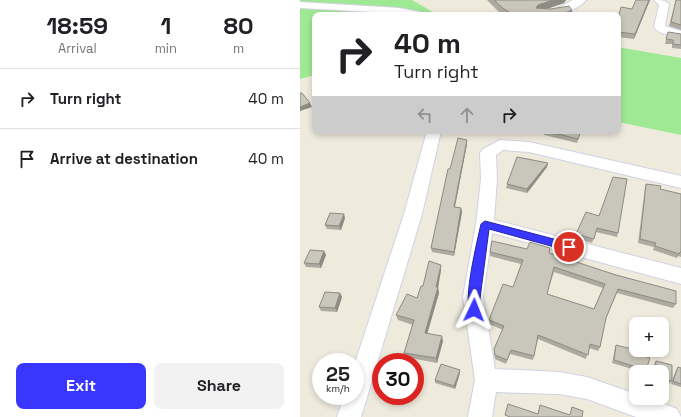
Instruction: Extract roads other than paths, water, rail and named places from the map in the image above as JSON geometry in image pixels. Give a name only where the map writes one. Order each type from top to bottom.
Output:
[{"type":"street","points":[[554,12],[562,10],[581,0]]},
{"type":"street","points":[[659,0],[664,4],[659,25],[660,28],[681,34]]},
{"type":"street","points":[[300,5],[419,12]]},
{"type":"street","points":[[349,417],[413,214],[433,134]]},
{"type":"street","points":[[480,417],[486,380],[473,297],[485,224],[489,180],[488,153],[500,145],[529,147],[681,182]]},
{"type":"street","points":[[485,224],[681,276]]},
{"type":"street","points":[[486,380],[559,383],[587,388],[670,417]]}]
